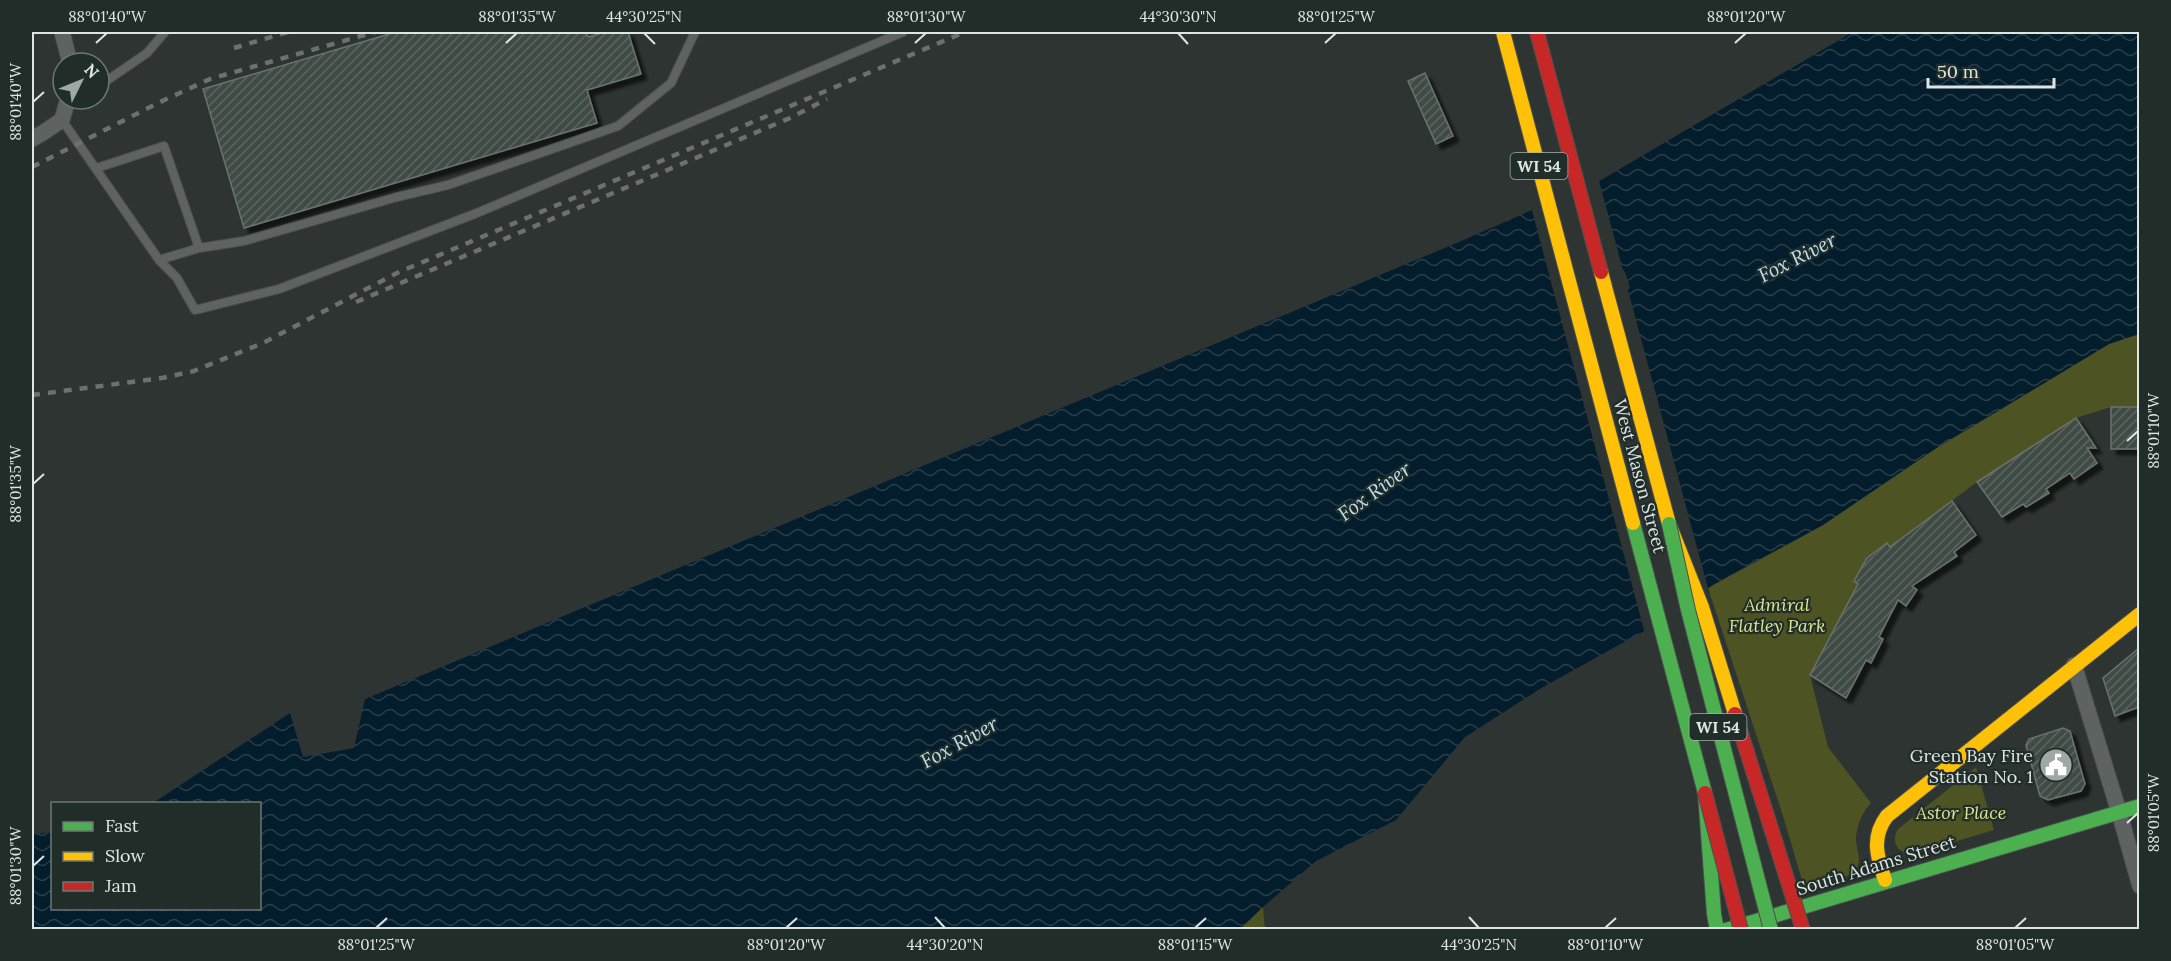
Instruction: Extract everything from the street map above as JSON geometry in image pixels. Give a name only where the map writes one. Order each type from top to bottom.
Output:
[{"type":"main road","name":"West Mason Street","points":[[1503,32],[1742,930]]},
{"type":"main road","name":"West Mason Street","points":[[1537,32],[1669,524],[1691,622],[1771,930]]},
{"type":"main road","points":[[1669,524],[1702,607],[1803,930]]},
{"type":"main road","points":[[1885,880],[1875,839],[1881,823],[2139,614]]},
{"type":"main road","points":[[1705,794],[1717,930]]},
{"type":"main road","name":"South Adams Street","points":[[1726,930],[1885,880],[2139,806]]},
{"type":"street","points":[[62,32],[67,51]]},
{"type":"street","points":[[32,138],[62,120],[65,111]]},
{"type":"street","points":[[2074,665],[2139,886]]},
{"type":"street","points":[[1785,912],[1791,930]]},
{"type":"lane","points":[[111,78],[147,53],[165,32]]},
{"type":"lane","points":[[159,260],[199,248],[244,241],[397,197],[448,185],[618,126],[671,83],[695,32]]},
{"type":"lane","points":[[62,120],[159,260],[177,278],[195,310],[279,289],[477,213],[903,32]]},
{"type":"lane","points":[[97,168],[164,146],[199,248]]},
{"type":"green space","name":"Admiral Flatley Park","points":[[2139,334],[2139,407],[2111,407],[2076,418],[1977,482],[1890,547],[1887,544],[1867,558],[1854,581],[1858,584],[1810,675],[1828,747],[1871,803],[1863,814],[1857,832],[1859,860],[1857,868],[1848,876],[1805,890],[1708,588],[1823,525],[1938,447],[2109,344]]},
{"type":"green space","name":"Astor Place","points":[[1976,767],[1994,830],[1913,854],[1900,850],[1895,842],[1898,829]]},
{"type":"green space","points":[[1263,907],[1265,929],[1240,929]]},
{"type":"water","name":"Fox River","points":[[1853,32],[2139,32],[2139,334],[2109,344],[1938,447],[1823,525],[1714,584],[1675,614],[1543,687],[1465,737],[1396,820],[1316,861],[1240,929],[32,930],[32,835],[51,832],[51,910],[261,910],[261,802],[155,802],[290,713],[303,757],[354,748],[365,699],[1459,242],[1601,180]]},
{"type":"pier","points":[[1598,177],[1630,288],[1628,290],[1709,592],[1677,617],[1645,634],[1531,207]]},
{"type":"building","points":[[396,32],[586,32],[588,37],[605,32],[628,32],[641,74],[587,90],[597,123],[244,228],[203,89]]},
{"type":"building","points":[[1425,73],[1453,136],[1436,144],[1408,81]]},
{"type":"building","points":[[2111,407],[2139,407],[2139,449],[2111,449]]},
{"type":"building","points":[[2076,418],[2096,448],[2087,448],[2097,463],[2074,479],[2070,473],[2046,489],[2049,493],[2026,507],[2023,504],[2002,517],[1977,482]]},
{"type":"building","points":[[1952,501],[1976,535],[1954,552],[1957,556],[1912,586],[1917,590],[1906,606],[1898,600],[1879,637],[1883,639],[1871,663],[1866,660],[1846,698],[1810,675],[1858,584],[1854,581],[1867,558],[1887,543],[1890,547]]},
{"type":"building","points":[[2139,648],[2139,707],[2115,716],[2103,678]]},
{"type":"building","name":"Green Bay Fire Station No. 1","points":[[2063,728],[2070,731],[2085,784],[2081,791],[2048,800],[2040,796],[2026,745],[2029,739]]},
{"type":"railway","points":[[234,48],[288,32]]},
{"type":"railway","points":[[32,167],[210,79],[375,32]]},
{"type":"railway","points":[[32,395],[162,378],[194,371],[263,343],[397,273],[965,32]]},
{"type":"railway","points":[[356,302],[790,118],[827,99]]},
{"type":"traffic: fast","points":[[1633,523],[1705,793],[1717,930]]},
{"type":"traffic: fast","points":[[1669,524],[1688,610],[1771,930]]},
{"type":"traffic: fast","points":[[1726,930],[2140,806]]},
{"type":"traffic: slow","points":[[1503,32],[1633,523]]},
{"type":"traffic: slow","points":[[1601,272],[1669,524],[1702,607],[1735,714]]},
{"type":"traffic: slow","points":[[1885,880],[1878,855],[1877,839],[1887,816],[2140,614]]},
{"type":"traffic: jam","points":[[1537,32],[1601,272]]},
{"type":"traffic: jam","points":[[1735,714],[1777,847]]},
{"type":"traffic: jam","points":[[1705,793],[1741,930]]},
{"type":"traffic: jam","points":[[1777,847],[1803,930]]},
{"type":"place","name":"Green Bay Fire Station No. 1","points":[[2056,765]]}]
